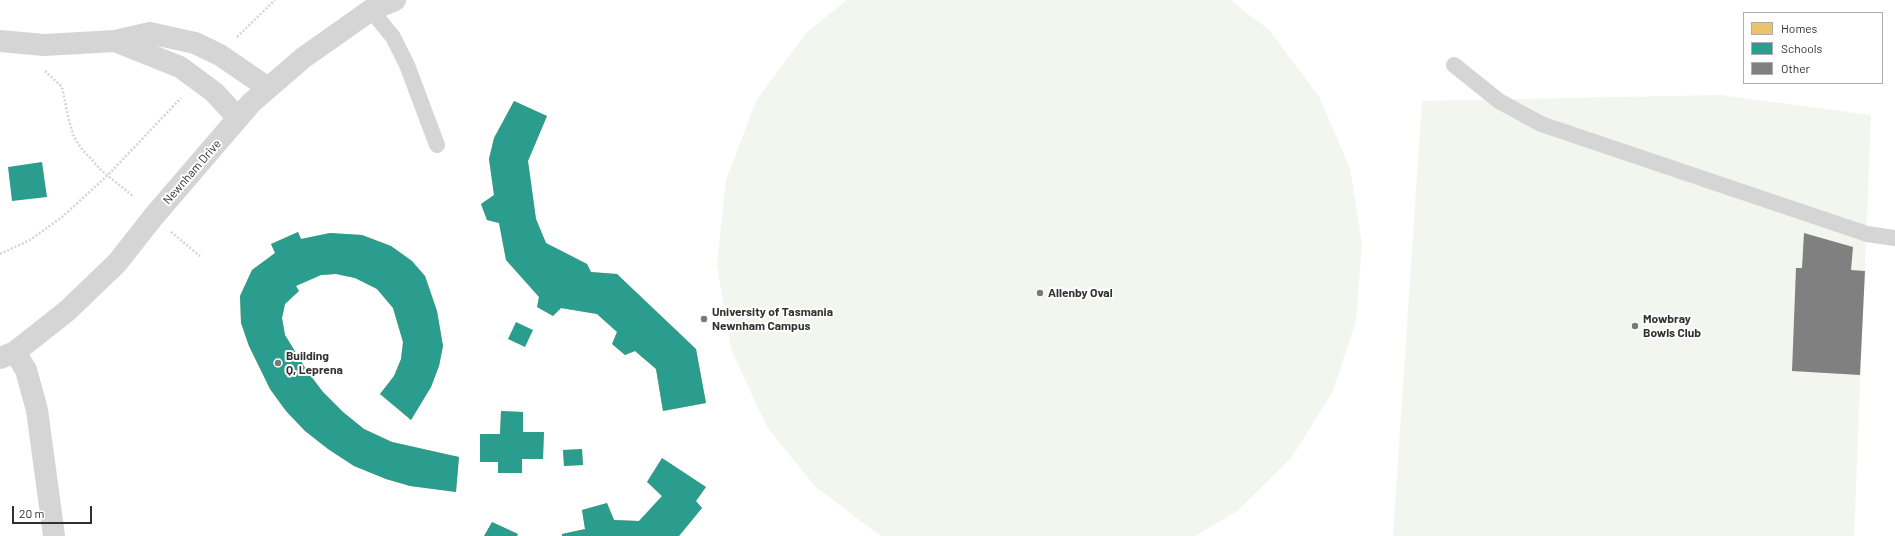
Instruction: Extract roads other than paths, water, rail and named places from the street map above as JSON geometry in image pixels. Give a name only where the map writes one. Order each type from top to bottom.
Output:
[{"type":"street","name":"Newnham Drive","points":[[7,355],[67,312],[117,263],[154,216],[238,118],[268,88],[303,58],[371,10],[395,0]]},
{"type":"street","points":[[0,41],[44,44],[115,41],[150,33],[195,43],[220,55],[268,88]]},
{"type":"street","points":[[115,41],[180,66],[214,92],[238,118]]},
{"type":"street","points":[[7,355],[26,370],[37,410],[54,536]]},
{"type":"lane","points":[[371,10],[393,37],[407,65],[437,145]]},
{"type":"lane","points":[[1454,65],[1499,101],[1541,124],[1868,234],[1895,238]]},
{"type":"place","name":"Allenby Oval","points":[[1040,293]]},
{"type":"place","name":"University of Tasmania Newnham Campus","points":[[704,319]]},
{"type":"place","name":"Mowbray Bowls Club","points":[[1635,326]]},
{"type":"place","name":"Building Q, Leprena","points":[[278,363]]}]
